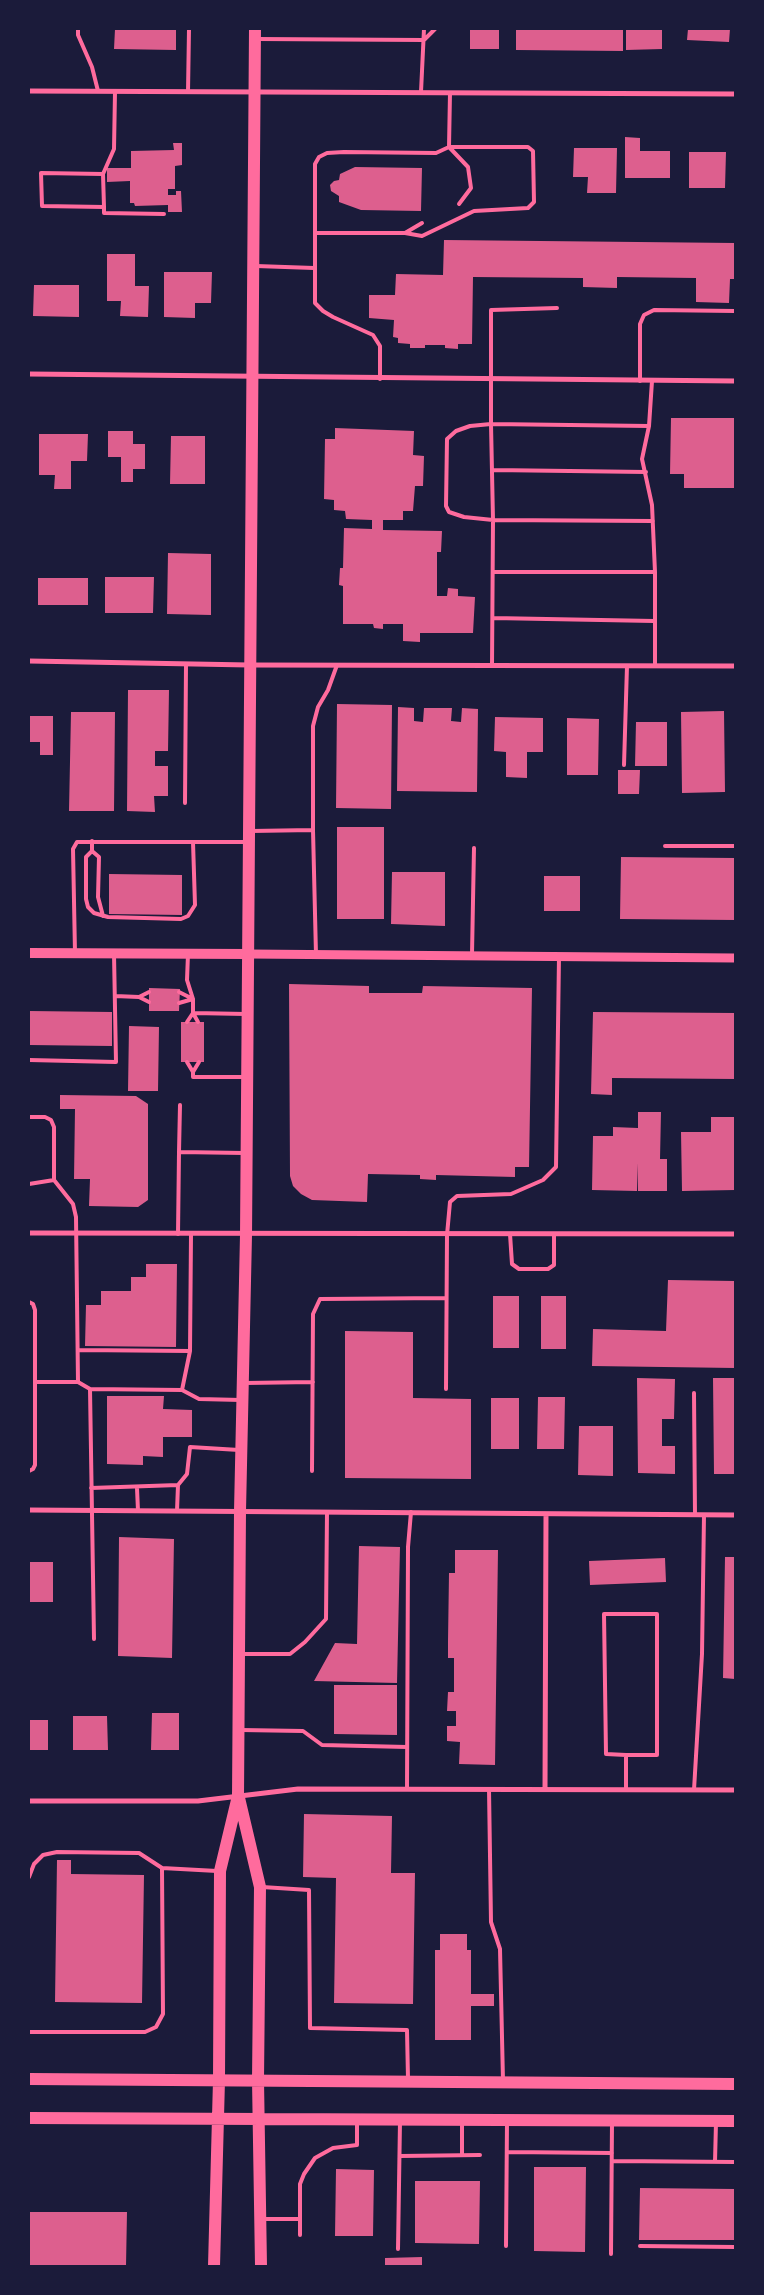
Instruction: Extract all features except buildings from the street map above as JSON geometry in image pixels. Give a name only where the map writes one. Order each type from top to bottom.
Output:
[{"type":"main road","points":[[214,2266],[219,2080],[220,1872],[238,1796],[240,1511],[246,1235],[255,34]]},
{"type":"main road","points":[[29,953],[248,954]]},
{"type":"main road","points":[[238,1796],[260,1887],[258,2080],[261,2266]]},
{"type":"main road","points":[[29,2079],[735,2084]]},
{"type":"main road","points":[[29,2118],[735,2120]]},
{"type":"street","points":[[29,91],[735,94]]},
{"type":"street","points":[[29,374],[380,379],[735,381]]},
{"type":"street","points":[[29,662],[249,665],[735,666]]},
{"type":"street","points":[[248,954],[735,958]]},
{"type":"street","points":[[29,1233],[191,1235],[735,1234]]},
{"type":"street","points":[[29,1510],[735,1515]]},
{"type":"street","points":[[545,1790],[546,1514]]},
{"type":"street","points":[[29,1801],[198,1801],[298,1790],[735,1790]]},
{"type":"lane","points":[[78,29],[78,35],[92,67],[98,91]]},
{"type":"lane","points":[[188,92],[189,29]]},
{"type":"lane","points":[[421,92],[424,29]]},
{"type":"lane","points":[[255,34],[296,40],[424,40],[435,29]]},
{"type":"lane","points":[[115,92],[114,149],[103,174],[104,214],[164,214]]},
{"type":"lane","points":[[450,92],[449,147],[468,167],[471,188],[459,204]]},
{"type":"lane","points":[[315,233],[405,233],[422,236],[474,211],[528,208],[534,202],[533,151],[528,147],[449,147],[436,153],[344,152],[327,153],[319,157],[315,164],[314,268],[315,302],[333,317],[373,335],[380,346],[380,379]]},
{"type":"lane","points":[[103,174],[41,173],[42,206],[104,207]]},
{"type":"lane","points":[[405,233],[422,223]]},
{"type":"lane","points":[[254,266],[314,268]]},
{"type":"lane","points":[[492,666],[493,470],[491,310],[556,308]]},
{"type":"lane","points":[[640,381],[640,324],[644,315],[654,310],[735,311]]},
{"type":"lane","points":[[652,381],[649,426],[642,458],[646,472],[653,521],[655,572],[654,666]]},
{"type":"lane","points":[[649,426],[491,424],[470,426],[456,431],[447,439],[446,506],[449,512],[464,517],[493,520],[653,521]]},
{"type":"lane","points":[[493,470],[646,472]]},
{"type":"lane","points":[[493,572],[655,572]]},
{"type":"lane","points":[[493,618],[654,621]]},
{"type":"lane","points":[[185,803],[186,664]]},
{"type":"lane","points":[[316,955],[313,726],[318,707],[328,690],[337,665]]},
{"type":"lane","points":[[624,765],[627,666]]},
{"type":"lane","points":[[75,953],[72,849],[77,842],[193,842],[313,830]]},
{"type":"lane","points":[[92,841],[92,851],[86,857],[86,899],[88,907],[94,913],[103,916],[181,919],[188,916],[195,905],[193,842]]},
{"type":"lane","points":[[665,846],[735,846]]},
{"type":"lane","points":[[472,957],[474,848]]},
{"type":"lane","points":[[92,851],[99,857],[98,897],[103,916]]},
{"type":"lane","points":[[29,1060],[116,1062],[114,954]]},
{"type":"lane","points":[[188,954],[187,980],[193,999],[193,1013],[198,1022]]},
{"type":"lane","points":[[446,1389],[448,1208],[457,1196],[512,1194],[543,1180],[556,1167],[559,957]]},
{"type":"lane","points":[[115,996],[139,996],[149,992]]},
{"type":"lane","points":[[179,992],[193,999]]},
{"type":"lane","points":[[139,996],[149,1002]]},
{"type":"lane","points":[[179,1003],[193,999]]},
{"type":"lane","points":[[193,1013],[247,1014]]},
{"type":"lane","points":[[187,1022],[193,1013]]},
{"type":"lane","points":[[187,1062],[193,1072],[193,1077],[247,1077]]},
{"type":"lane","points":[[193,1072],[199,1062]]},
{"type":"lane","points":[[178,1234],[180,1105]]},
{"type":"lane","points":[[29,1117],[45,1116],[51,1120],[54,1127],[54,1180],[73,1204],[77,1233],[78,1382]]},
{"type":"lane","points":[[179,1152],[246,1153]]},
{"type":"lane","points":[[29,1184],[54,1180]]},
{"type":"lane","points":[[510,1234],[512,1264],[518,1269],[548,1269],[554,1264],[554,1234]]},
{"type":"lane","points":[[182,1390],[190,1351],[191,1235]]},
{"type":"lane","points":[[312,1471],[313,1314],[320,1299],[446,1298]]},
{"type":"lane","points":[[29,1302],[33,1304],[35,1310],[35,1465],[29,1471]]},
{"type":"lane","points":[[78,1350],[190,1351]]},
{"type":"lane","points":[[35,1382],[78,1382],[90,1389],[182,1390],[199,1399],[242,1400]]},
{"type":"lane","points":[[243,1383],[312,1382]]},
{"type":"lane","points":[[90,1389],[94,1639]]},
{"type":"lane","points":[[694,1394],[695,1515]]},
{"type":"lane","points":[[176,1511],[178,1485],[187,1474],[190,1447],[241,1450]]},
{"type":"lane","points":[[91,1488],[137,1488],[178,1485]]},
{"type":"lane","points":[[137,1488],[138,1511]]},
{"type":"lane","points":[[239,1654],[290,1654],[305,1642],[326,1619],[327,1512]]},
{"type":"lane","points":[[407,1790],[408,1547],[411,1512]]},
{"type":"lane","points":[[694,1790],[702,1654],[704,1515]]},
{"type":"lane","points":[[604,1614],[657,1614],[657,1755],[626,1755],[606,1754],[604,1614]]},
{"type":"lane","points":[[239,1730],[304,1731],[322,1745],[407,1747]]},
{"type":"lane","points":[[626,1755],[626,1790]]},
{"type":"lane","points":[[489,1790],[491,1922],[500,1949],[503,2081]]},
{"type":"lane","points":[[29,1877],[34,1864],[43,1855],[57,1852],[139,1853],[162,1868],[220,1872]]},
{"type":"lane","points":[[29,2032],[145,2032],[156,2027],[163,2014],[162,1868]]},
{"type":"lane","points":[[260,1887],[309,1890],[310,2028],[407,2030],[408,2081]]},
{"type":"lane","points":[[300,2235],[300,2184],[304,2174],[314,2158],[334,2148],[357,2145],[357,2118]]},
{"type":"lane","points":[[398,2249],[400,2118]]},
{"type":"lane","points":[[506,2246],[507,2118]]},
{"type":"lane","points":[[462,2119],[462,2156]]},
{"type":"lane","points":[[612,2119],[612,2254]]},
{"type":"lane","points":[[715,2162],[716,2120]]},
{"type":"lane","points":[[507,2152],[612,2153]]},
{"type":"lane","points":[[400,2156],[480,2156]]},
{"type":"lane","points":[[612,2160],[735,2162]]},
{"type":"lane","points":[[260,2219],[300,2219]]},
{"type":"lane","points":[[640,2246],[735,2247]]}]
